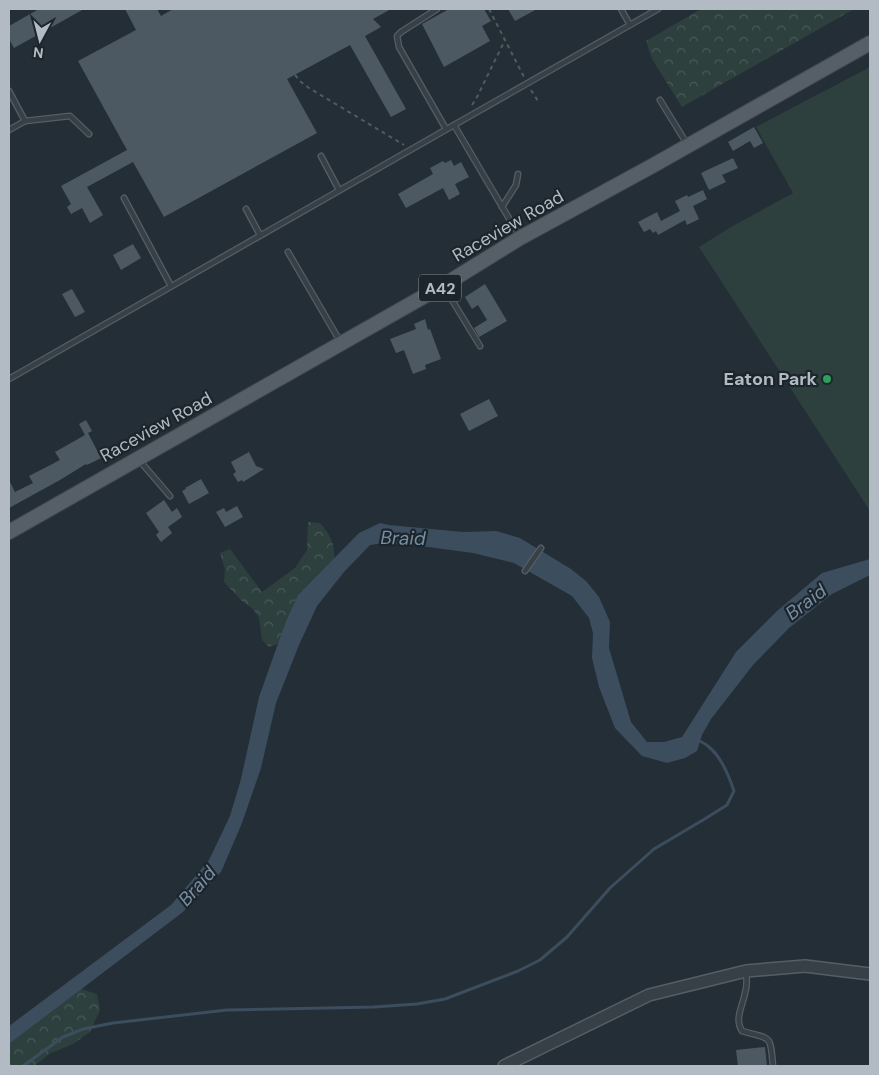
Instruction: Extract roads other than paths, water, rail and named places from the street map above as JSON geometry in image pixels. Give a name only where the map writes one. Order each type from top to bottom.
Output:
[{"type":"main road","name":"Raceview Road","points":[[9,532],[444,286],[520,238],[644,171],[870,43]]},
{"type":"street","points":[[504,1066],[650,995],[746,971],[805,966],[870,974]]},
{"type":"lane","points":[[437,9],[401,32],[397,36],[397,40],[399,47],[446,129]]},
{"type":"lane","points":[[621,9],[630,25]]},
{"type":"lane","points":[[9,379],[658,9]]},
{"type":"lane","points":[[9,91],[25,120]]},
{"type":"lane","points":[[660,100],[688,146]]},
{"type":"lane","points":[[9,130],[25,120],[70,116],[89,134]]},
{"type":"lane","points":[[454,125],[520,238]]},
{"type":"lane","points":[[321,156],[340,190]]},
{"type":"lane","points":[[502,207],[516,185],[518,174]]},
{"type":"lane","points":[[124,198],[171,286]]},
{"type":"lane","points":[[246,210],[260,235]]},
{"type":"lane","points":[[288,252],[342,344]]},
{"type":"lane","points":[[444,286],[480,346]]},
{"type":"lane","points":[[138,459],[170,496]]},
{"type":"lane","points":[[525,571],[541,548]]},
{"type":"lane","points":[[746,971],[746,992],[739,1016],[740,1028],[742,1032],[765,1037],[769,1040],[773,1066]]},
{"type":"water","name":"Braid","points":[[380,523],[463,532],[496,531],[520,538],[571,569],[586,581],[599,597],[610,622],[609,648],[631,722],[647,742],[664,742],[682,737],[736,652],[777,611],[822,573],[870,559],[870,575],[832,594],[789,628],[753,665],[711,719],[702,735],[697,751],[685,758],[667,763],[642,756],[615,728],[599,687],[592,658],[593,633],[589,618],[572,596],[514,563],[473,553],[428,547],[384,543],[370,545],[344,572],[317,606],[299,645],[276,703],[261,768],[242,823],[221,872],[183,912],[9,1044],[9,1026],[171,905],[209,860],[230,816],[241,779],[259,697],[286,621],[298,595],[359,533]]},
{"type":"waterway","points":[[23,1066],[63,1037],[83,1029],[113,1023],[227,1010],[374,1007],[417,1004],[445,999],[518,971],[540,960],[567,937],[610,888],[654,849],[727,805],[734,791],[722,762],[707,745],[696,739]]},
{"type":"place","name":"Eaton Park","points":[[827,379]]}]
